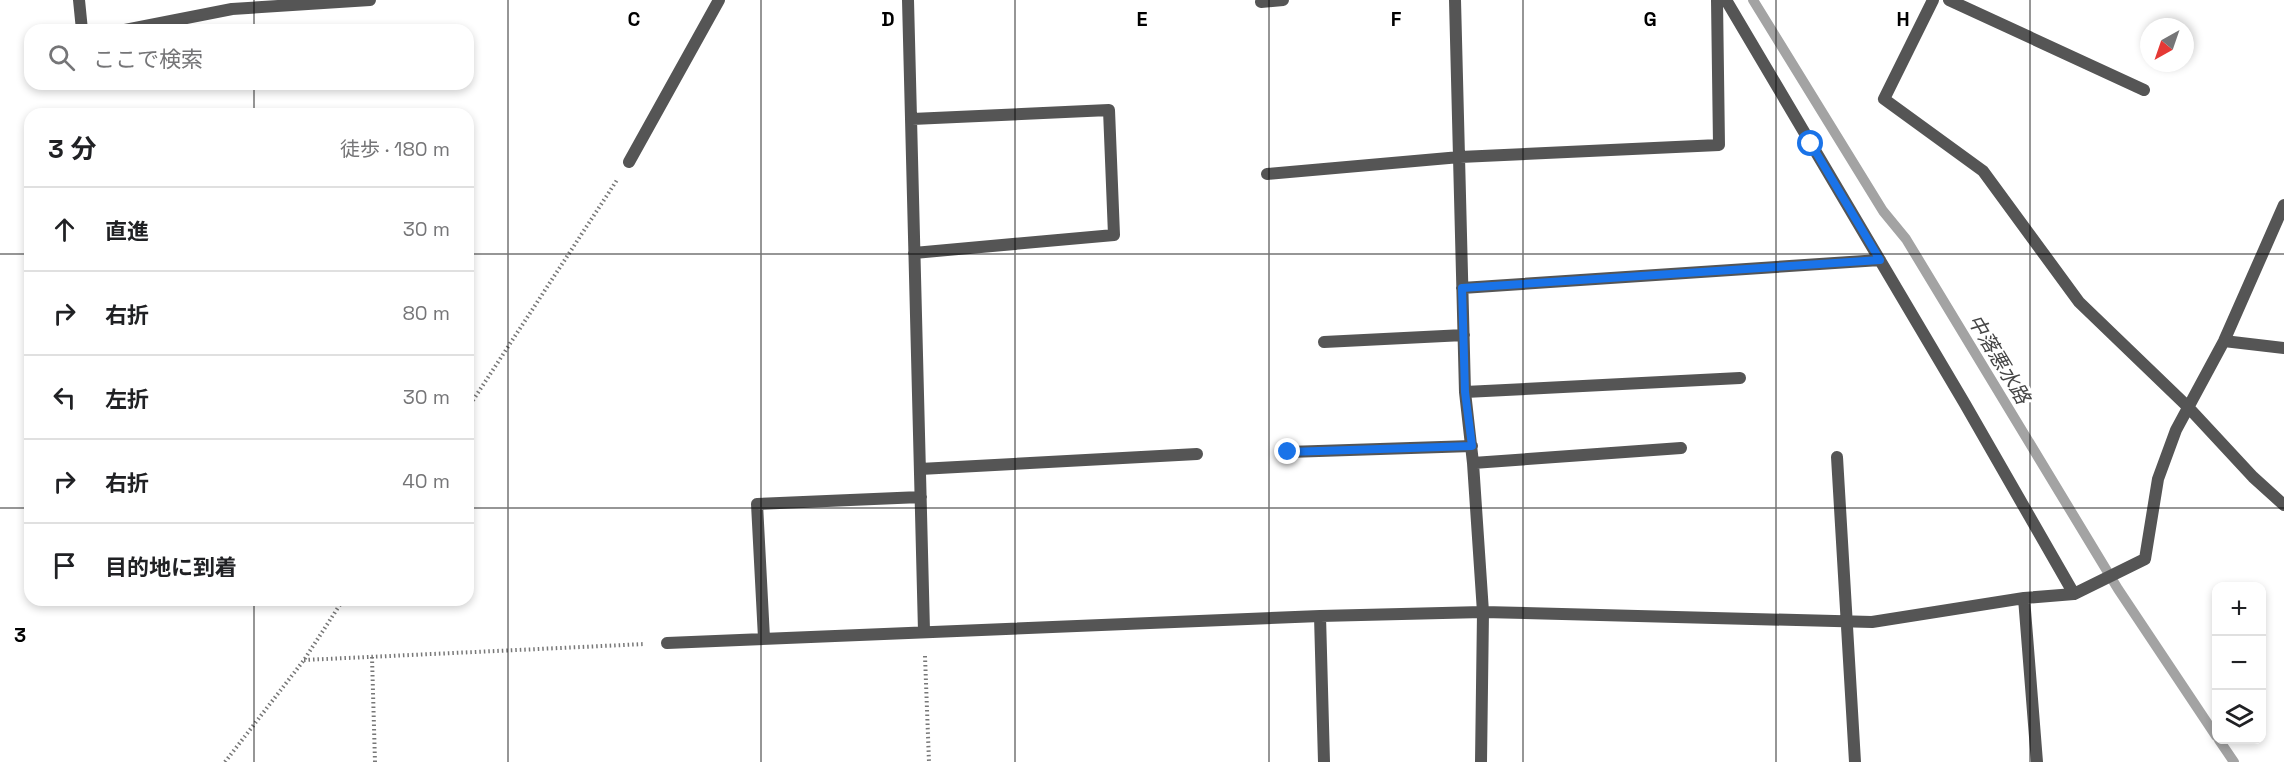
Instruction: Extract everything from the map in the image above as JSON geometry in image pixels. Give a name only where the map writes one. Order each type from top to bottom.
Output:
[{"type":"street","points":[[79,0],[81,24]]},
{"type":"street","points":[[156,24],[232,9],[288,3],[370,0]]},
{"type":"street","points":[[629,162],[719,0]]},
{"type":"street","points":[[908,0],[924,631]]},
{"type":"street","points":[[1261,2],[1283,0]]},
{"type":"street","points":[[1455,0],[1465,392],[1472,446],[1483,612],[1481,762]]},
{"type":"street","points":[[1267,174],[1460,157],[1719,145],[1717,0]]},
{"type":"street","points":[[1726,0],[1965,404],[2074,594]]},
{"type":"street","points":[[1934,0],[1884,99],[1983,171],[2079,302],[2188,407],[2253,477],[2284,504]]},
{"type":"street","points":[[1949,0],[2145,90]]},
{"type":"street","points":[[912,119],[1109,110],[1114,235],[914,252]]},
{"type":"street","points":[[667,643],[924,631],[1483,612],[1872,622],[2024,598],[2074,594],[2145,559],[2158,479],[2176,430],[2224,341],[2284,205]]},
{"type":"street","points":[[1462,288],[1880,260]]},
{"type":"street","points":[[1324,342],[1464,335]]},
{"type":"street","points":[[2224,341],[2284,348]]},
{"type":"street","points":[[1465,392],[1740,378]]},
{"type":"street","points":[[1288,452],[1472,446]]},
{"type":"street","points":[[1473,463],[1682,448]]},
{"type":"street","points":[[920,469],[1197,454]]},
{"type":"street","points":[[1838,457],[1855,762]]},
{"type":"street","points":[[764,638],[757,504],[921,497]]},
{"type":"street","points":[[2024,598],[2037,762]]},
{"type":"street","points":[[1320,616],[1324,762]]},
{"type":"path","points":[[474,399],[629,162]]},
{"type":"path","points":[[225,762],[304,660],[339,606]]},
{"type":"path","points":[[924,631],[929,762]]},
{"type":"path","points":[[304,660],[667,643]]},
{"type":"path","points":[[372,657],[375,762]]},
{"type":"waterway","name":"中落悪水路","points":[[1753,0],[1883,211],[1906,239],[2118,589],[2212,730]]},
{"type":"waterway","name":"中落悪水路","points":[[2222,744],[2234,762]]},
{"type":"route","points":[[1288,452],[1472,446],[1465,392],[1462,288],[1880,260],[1811,144]]}]
